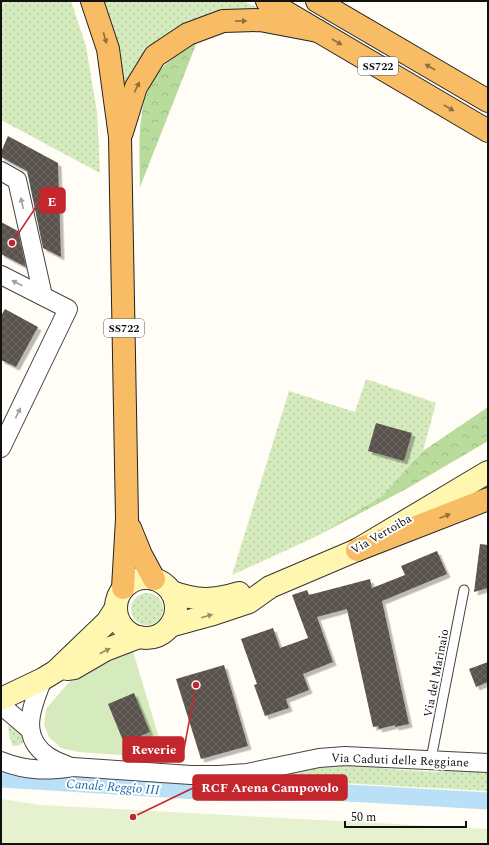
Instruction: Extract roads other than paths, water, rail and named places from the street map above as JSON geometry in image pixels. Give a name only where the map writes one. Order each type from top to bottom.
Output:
[{"type":"highway","name":"SS722","points":[[92,1],[108,49],[120,137],[127,519],[120,598]]},
{"type":"highway","name":"SS722","points":[[267,1],[488,131]]},
{"type":"highway","name":"SS722","points":[[317,1],[488,101]]},
{"type":"highway","name":"SS722","points":[[120,137],[136,87],[155,56],[188,34],[223,21],[260,20],[318,31]]},
{"type":"highway","points":[[357,550],[488,499]]},
{"type":"highway","name":"SS722","points":[[127,519],[141,556],[154,579]]},
{"type":"main road","name":"Via Vertoiba","points":[[1,699],[50,675],[74,668],[105,650],[139,637],[148,638],[156,636],[164,632],[170,626],[249,602],[270,587],[357,550],[488,472]]},
{"type":"main road","name":"Via Vertoiba","points":[[50,675],[107,622],[130,583],[138,579],[154,579],[167,586],[172,592],[185,597],[203,600],[226,597],[270,587]]},
{"type":"main road","points":[[170,626],[176,610],[176,600],[172,592]]},
{"type":"main road","points":[[120,598],[117,618],[122,626],[130,633],[139,637]]},
{"type":"street","points":[[1,171],[17,180],[43,296]]},
{"type":"street","points":[[1,274],[68,309],[1,448]]},
{"type":"street","points":[[9,764],[32,736],[33,704],[50,675]]},
{"type":"street","name":"Via Caduti delle Reggiane","points":[[1,705],[32,736],[36,746],[49,757],[73,768]]},
{"type":"street","points":[[1,747],[9,764]]},
{"type":"street","name":"Via Caduti delle Reggiane","points":[[9,764],[34,770],[73,768],[191,775],[219,775],[247,773],[301,761],[345,756],[431,759],[488,763]]},
{"type":"lane","name":"Via del Marinaio","points":[[431,759],[464,590]]},
{"type":"waterway","name":"Canale Reggio III","points":[[1,779],[231,793],[330,792],[488,801]]},
{"type":"place","name":"E","points":[[12,243]]},
{"type":"place","name":"Reverie","points":[[196,685]]},
{"type":"place","name":"RCF Arena Campovolo","points":[[133,817]]}]
